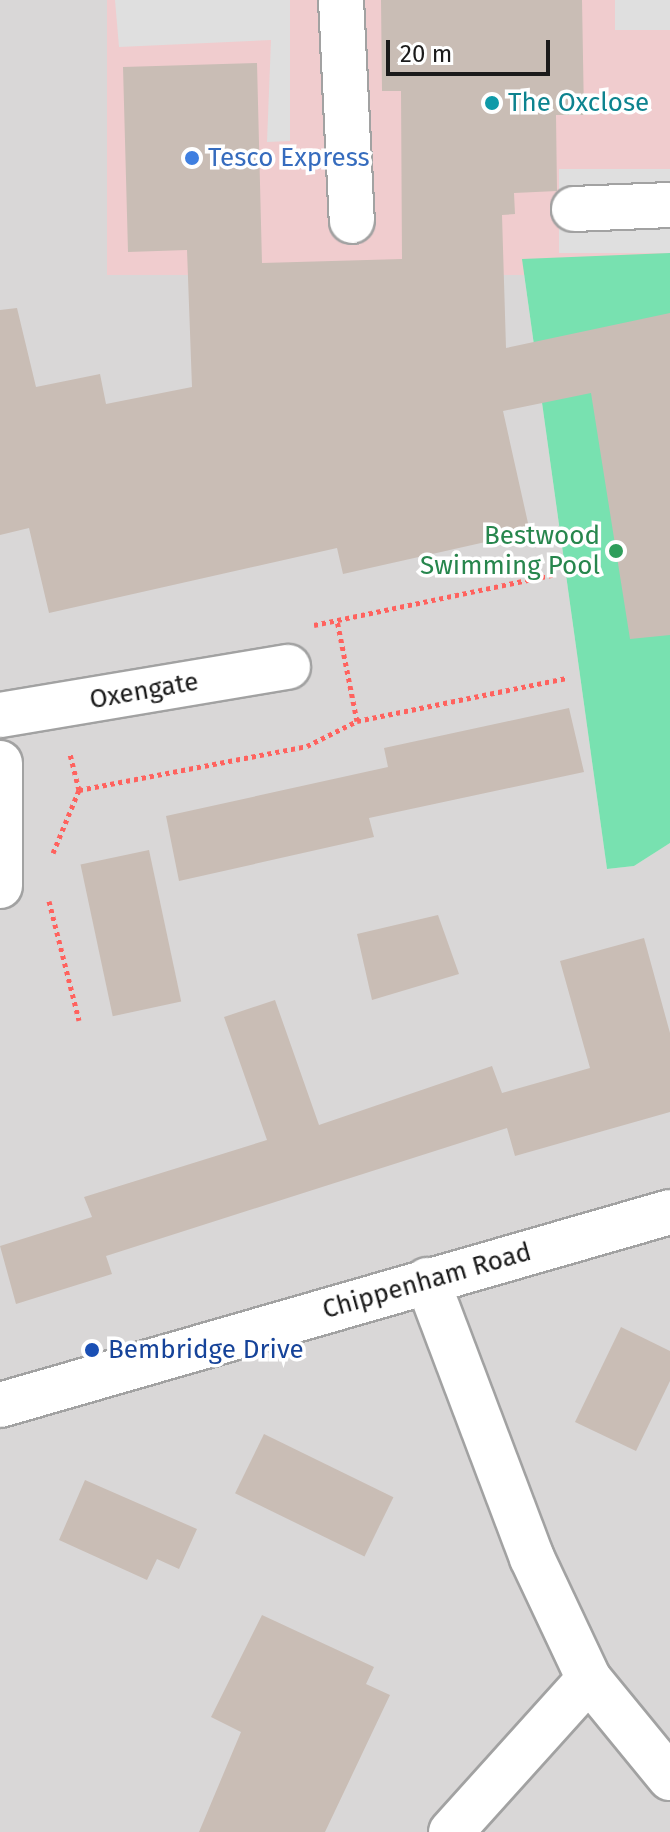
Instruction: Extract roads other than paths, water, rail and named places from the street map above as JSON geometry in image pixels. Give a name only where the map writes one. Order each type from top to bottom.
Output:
[{"type":"street","points":[[341,0],[352,221]]},
{"type":"street","points":[[574,209],[670,205]]},
{"type":"street","name":"Oxengate","points":[[0,715],[288,667]]},
{"type":"street","points":[[0,763],[0,886]]},
{"type":"street","name":"Chippenham Road","points":[[0,1405],[670,1212]]},
{"type":"street","points":[[427,1280],[532,1558],[589,1679],[670,1778]]},
{"type":"street","points":[[451,1832],[589,1679]]},
{"type":"place","name":"The Oxclose","points":[[492,103]]},
{"type":"place","name":"Tesco Express","points":[[192,158]]},
{"type":"place","name":"Bestwood Swimming Pool","points":[[616,551]]},
{"type":"place","name":"Bembridge Drive","points":[[92,1350]]}]
